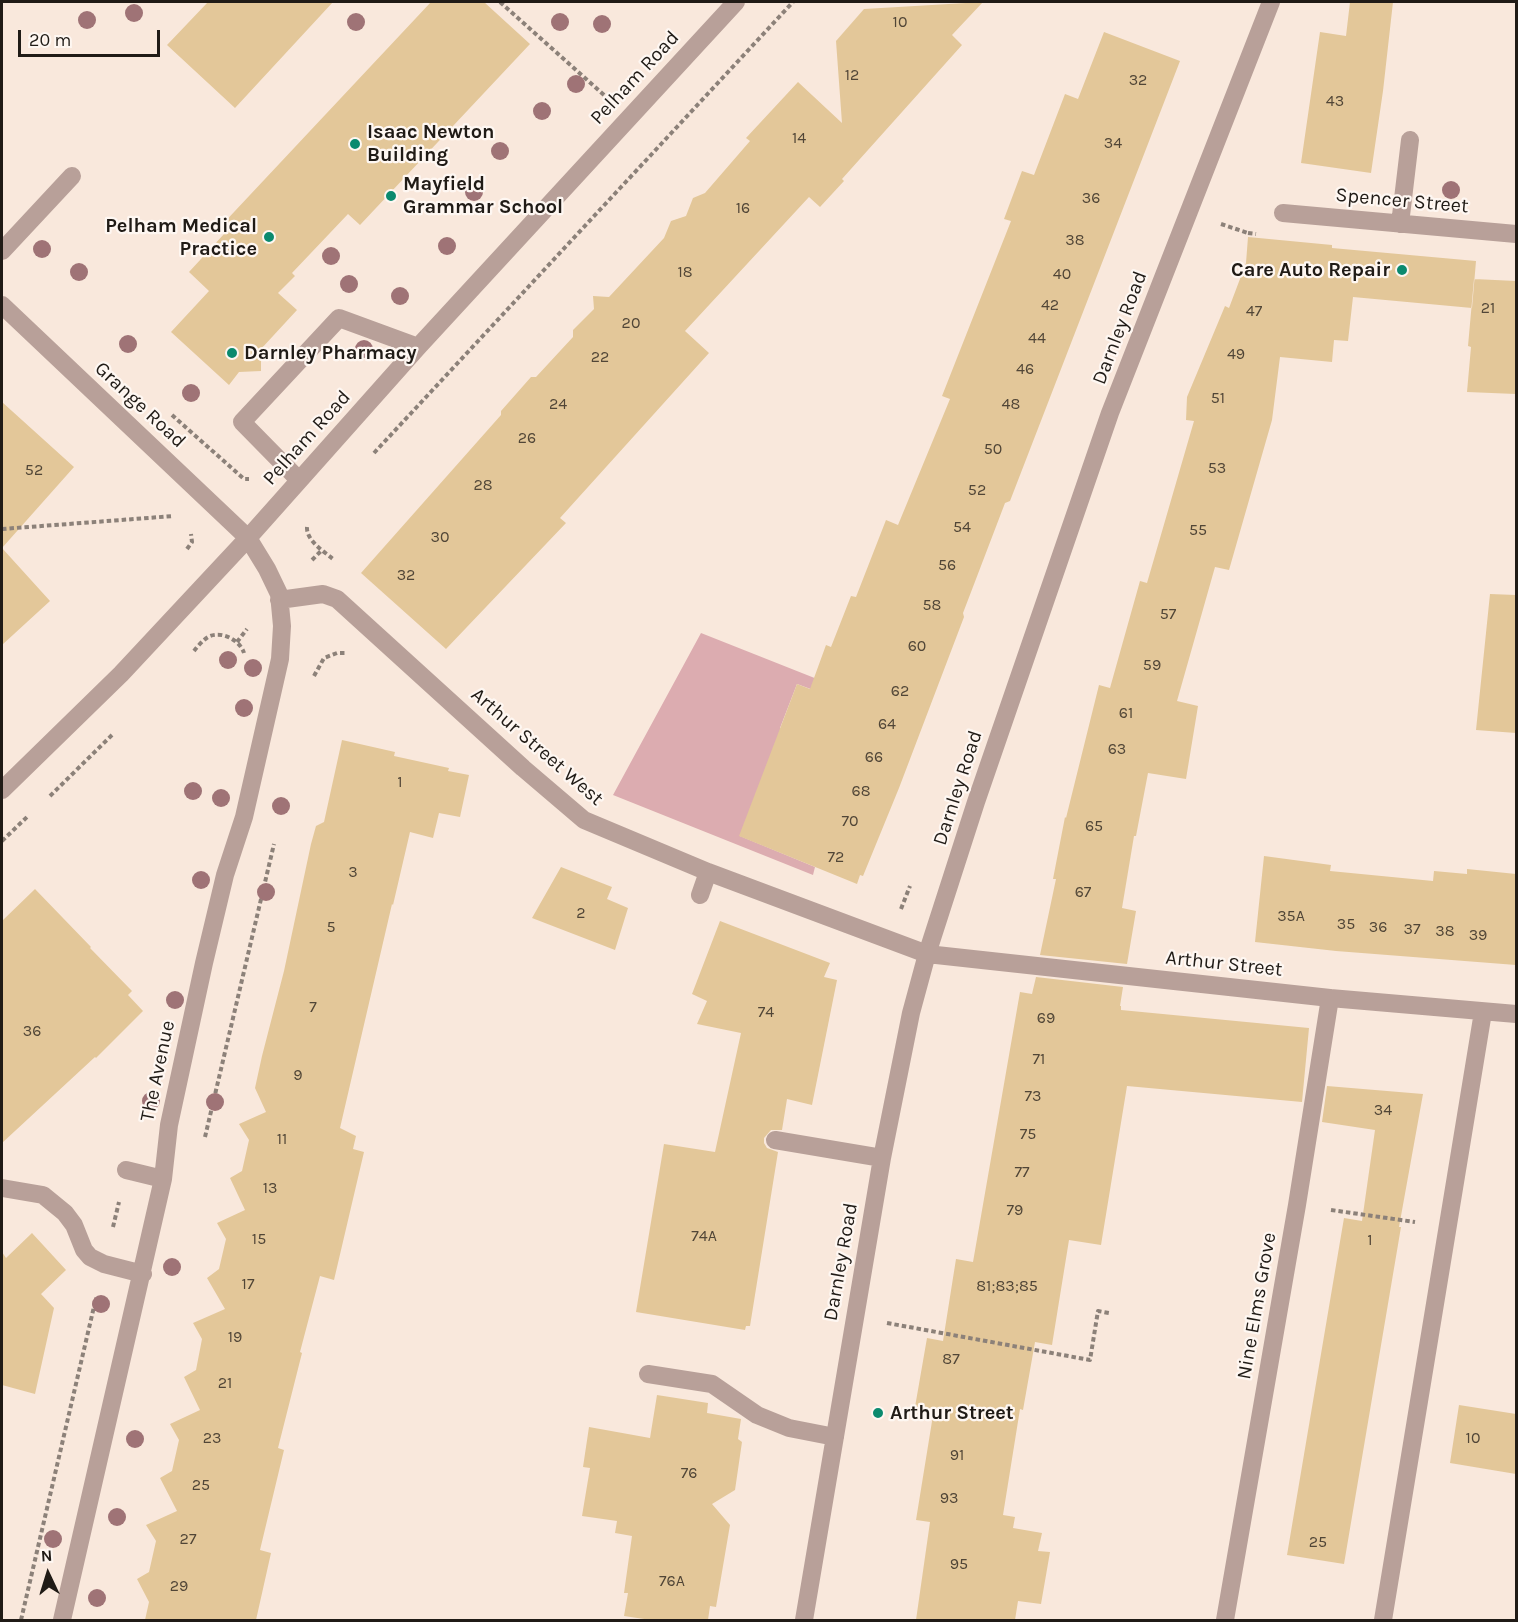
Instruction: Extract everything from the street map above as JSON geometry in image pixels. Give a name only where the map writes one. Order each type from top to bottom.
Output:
[{"type":"street","name":"Pelham Road","points":[[2,790],[121,674],[248,538],[418,347],[736,2]]},
{"type":"street","name":"Darnley Road","points":[[804,1620],[882,1158],[911,1013],[927,954],[980,791],[1110,413],[1271,2]]},
{"type":"street","points":[[1400,224],[1410,140]]},
{"type":"street","points":[[2,251],[72,176]]},
{"type":"street","name":"Spencer Street","points":[[1283,213],[1516,234]]},
{"type":"street","name":"Grange Road","points":[[2,305],[248,538]]},
{"type":"street","points":[[299,480],[242,422],[339,318],[418,347]]},
{"type":"street","name":"The Avenue","points":[[62,1620],[143,1274],[163,1179],[169,1125],[204,963],[225,875],[244,817],[275,682],[282,633],[279,600],[267,568],[248,538]]},
{"type":"street","name":"Arthur Street West","points":[[279,600],[323,594],[338,599],[515,761],[584,820],[708,872],[927,954]]},
{"type":"street","points":[[700,895],[708,872]]},
{"type":"street","name":"Arthur Street","points":[[927,954],[1330,998],[1516,1014]]},
{"type":"street","name":"Nine Elms Grove","points":[[1225,1620],[1297,1205],[1330,998]]},
{"type":"street","points":[[1383,1620],[1483,1012]]},
{"type":"street","points":[[775,1140],[882,1158]]},
{"type":"street","points":[[126,1170],[163,1179]]},
{"type":"street","points":[[2,1188],[43,1195],[65,1213],[74,1225],[84,1250],[90,1257],[104,1264],[143,1274]]},
{"type":"street","points":[[648,1374],[712,1384],[757,1415],[789,1428],[836,1437]]},
{"type":"path","points":[[500,2],[629,118]]},
{"type":"path","points":[[369,458],[793,2]]},
{"type":"path","points":[[1189,213],[1248,233],[1283,213]]},
{"type":"path","points":[[1217,234],[1221,224]]},
{"type":"path","points":[[2,530],[177,516]]},
{"type":"path","points":[[308,524],[306,532],[310,539],[339,565]]},
{"type":"path","points":[[180,556],[192,542],[188,527]]},
{"type":"path","points":[[189,656],[210,636],[220,635],[241,646],[244,656]]},
{"type":"path","points":[[311,684],[324,658],[337,653],[352,654]]},
{"type":"path","points":[[43,802],[116,731]]},
{"type":"path","points":[[2,842],[35,810]]},
{"type":"path","points":[[6,829],[10,833]]},
{"type":"path","points":[[204,1141],[276,834]]},
{"type":"path","points":[[897,912],[902,908],[911,882]]},
{"type":"path","points":[[1297,1205],[1448,1227]]},
{"type":"path","points":[[855,1318],[1090,1360],[1098,1311],[1109,1313]]},
{"type":"path","points":[[890,1335],[893,1313]]},
{"type":"shaded area","points":[[701,633],[865,698],[862,708],[797,684],[780,728],[821,744],[740,836],[815,867],[813,875],[613,795]]},
{"type":"building","points":[[208,2],[333,2],[235,108],[167,45]]},
{"type":"building","points":[[431,2],[484,2],[530,44],[360,225],[348,214],[292,273],[295,276],[278,293],[297,310],[261,349],[261,371],[239,372],[229,385],[171,332],[209,291],[189,272],[224,234],[219,228]]},
{"type":"building","points":[[983,2],[952,35],[962,45],[842,179],[844,181],[820,207],[809,197],[685,331],[709,353],[560,518],[566,523],[446,649],[361,573],[501,415],[501,411],[531,377],[536,377],[573,337],[573,330],[594,309],[593,296],[609,297],[664,238],[671,221],[686,216],[693,198],[705,193],[750,141],[746,138],[798,82],[842,123],[836,41],[864,9]]},
{"type":"building","points":[[1350,2],[1393,2],[1371,173],[1301,163],[1320,32],[1346,36]]},
{"type":"building","points":[[1104,32],[1180,61],[1010,501],[1005,503],[899,788],[863,876],[860,875],[857,884],[739,836],[797,684],[810,689],[826,645],[831,647],[851,596],[856,597],[886,520],[898,525],[950,399],[942,396],[1011,221],[1004,219],[1022,171],[1034,175],[1065,94],[1078,99]]},
{"type":"building","points":[[1248,237],[1332,245],[1332,248],[1476,261],[1472,308],[1353,297],[1348,341],[1334,340],[1332,362],[1280,357],[1272,420],[1229,570],[1215,567],[1177,701],[1198,706],[1186,779],[1148,773],[1136,836],[1134,836],[1122,908],[1136,911],[1127,964],[1040,955],[1056,879],[1053,879],[1065,817],[1099,685],[1110,688],[1140,581],[1147,583],[1194,421],[1186,420],[1187,397],[1225,306],[1229,308],[1246,263]]},
{"type":"building","points":[[1474,279],[1516,281],[1516,394],[1467,392],[1471,347],[1468,346]]},
{"type":"building","points":[[2,402],[74,467],[2,548]]},
{"type":"building","points":[[2,548],[50,601],[2,645]]},
{"type":"building","points":[[1490,594],[1516,595],[1516,733],[1476,730]]},
{"type":"building","points":[[342,740],[395,752],[394,756],[449,768],[448,771],[469,775],[460,817],[439,813],[433,838],[410,832],[340,1128],[356,1136],[353,1149],[364,1152],[334,1280],[320,1276],[300,1352],[302,1353],[278,1448],[284,1450],[260,1550],[271,1553],[256,1620],[145,1620],[149,1602],[137,1579],[149,1572],[156,1541],[146,1525],[177,1511],[160,1478],[172,1471],[179,1440],[170,1424],[200,1410],[184,1377],[196,1370],[202,1339],[193,1323],[225,1309],[207,1278],[219,1269],[226,1239],[217,1223],[245,1210],[230,1178],[242,1171],[249,1140],[239,1124],[266,1112],[255,1088],[284,971],[311,844],[316,826],[324,822]]},
{"type":"building","points":[[1264,856],[1331,865],[1330,871],[1433,881],[1434,871],[1467,874],[1467,869],[1516,874],[1516,965],[1336,951],[1255,942]]},
{"type":"building","points":[[561,867],[612,887],[607,899],[628,908],[615,950],[532,918]]},
{"type":"building","points":[[35,889],[132,991],[128,995],[143,1011],[96,1058],[2,1143],[2,921]]},
{"type":"building","points":[[720,921],[830,963],[824,977],[837,980],[812,1105],[787,1099],[782,1130],[771,1130],[764,1138],[767,1148],[778,1152],[750,1326],[746,1326],[745,1330],[636,1312],[664,1144],[715,1152],[741,1033],[697,1024],[707,1001],[692,994]]},
{"type":"building","points":[[1036,977],[1123,987],[1121,1010],[1309,1028],[1302,1102],[1127,1086],[1101,1245],[1069,1240],[1052,1345],[1035,1342],[1023,1410],[1020,1409],[1003,1515],[1015,1517],[1013,1528],[1042,1533],[1038,1551],[1050,1552],[1041,1604],[1018,1601],[1015,1620],[916,1620],[930,1522],[916,1520],[934,1409],[915,1407],[927,1338],[943,1341],[956,1259],[973,1262],[1020,992],[1032,994]]},
{"type":"building","points":[[1327,1086],[1423,1094],[1344,1564],[1287,1555],[1344,1218],[1362,1221],[1375,1130],[1322,1122]]},
{"type":"building","points":[[32,1233],[66,1270],[41,1294],[54,1308],[35,1394],[2,1385],[2,1252],[6,1258]]},
{"type":"building","points":[[657,1395],[708,1403],[707,1413],[741,1419],[738,1439],[742,1442],[735,1490],[712,1504],[730,1525],[716,1607],[710,1606],[708,1620],[651,1620],[624,1616],[628,1593],[624,1593],[632,1536],[615,1533],[617,1521],[582,1516],[590,1468],[583,1467],[589,1427],[650,1438]]},
{"type":"building","points":[[1459,1405],[1516,1414],[1516,1474],[1450,1463]]},
{"type":"place","name":"Isaac Newton Building","points":[[355,144]]},
{"type":"place","name":"Mayfield Grammar School","points":[[391,196]]},
{"type":"place","name":"Pelham Medical Practice","points":[[269,237]]},
{"type":"place","name":"Care Auto Repair","points":[[1402,270]]},
{"type":"place","name":"Darnley Pharmacy","points":[[232,353]]},
{"type":"place","name":"Arthur Street","points":[[878,1413]]}]
